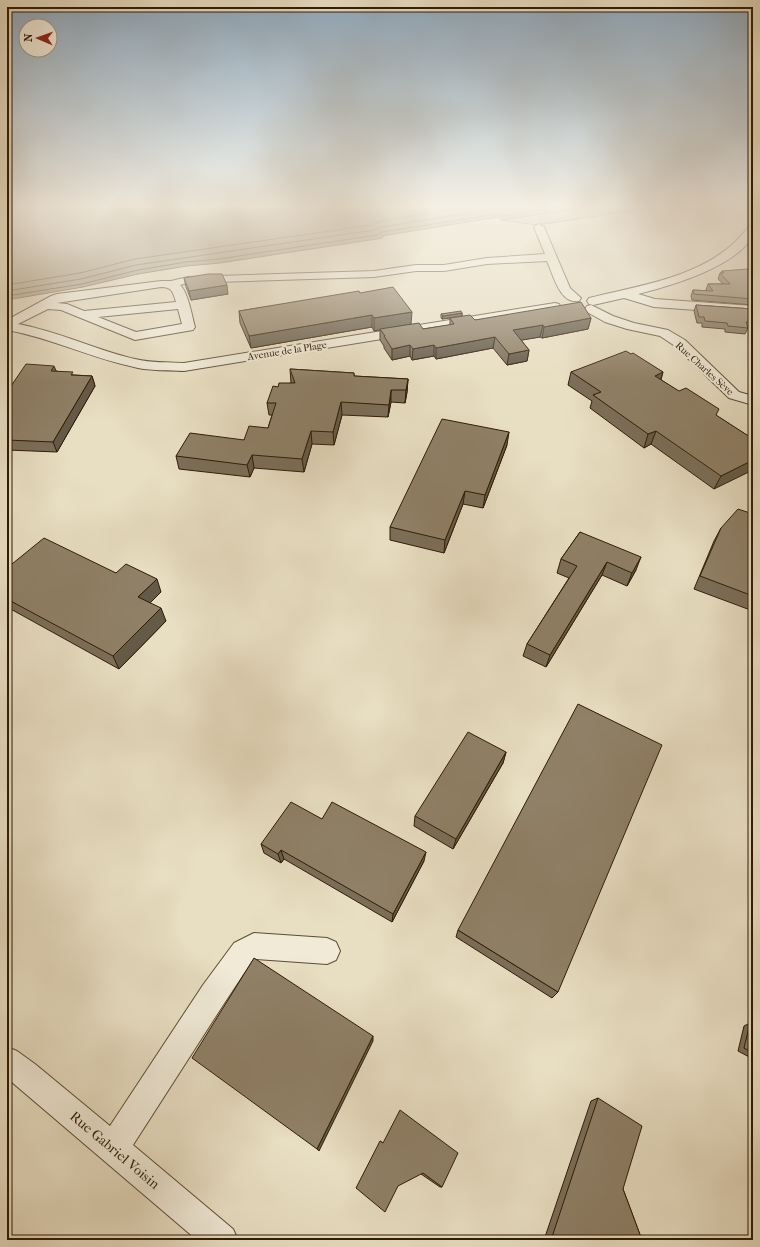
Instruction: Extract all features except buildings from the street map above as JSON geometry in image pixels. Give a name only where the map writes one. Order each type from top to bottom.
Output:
[{"type":"street","points":[[7,325],[19,317],[46,305],[50,300],[63,296],[171,284],[188,280],[374,274],[416,268],[444,268],[464,265]]},
{"type":"street","points":[[554,265],[565,290],[577,308],[592,305],[668,282],[703,270],[710,265]]},
{"type":"street","points":[[46,305],[62,307],[135,336],[189,327],[178,289],[171,284]]},
{"type":"street","points":[[625,294],[654,303],[753,310]]},
{"type":"street","name":"Avenue de la Plage","points":[[7,325],[30,329],[128,362],[148,366],[184,367],[573,301]]},
{"type":"street","points":[[84,315],[183,305]]},
{"type":"street","name":"Rue Charles Sève","points":[[592,305],[616,322],[664,333],[680,343],[734,395],[753,401]]},
{"type":"street","points":[[113,1148],[213,995],[243,952],[254,946],[327,951]]},
{"type":"street","name":"Rue Gabriel Voisin","points":[[7,1061],[25,1074],[222,1240]]},
{"type":"water","points":[[7,265],[196,265],[138,274],[83,287],[7,300]]}]
